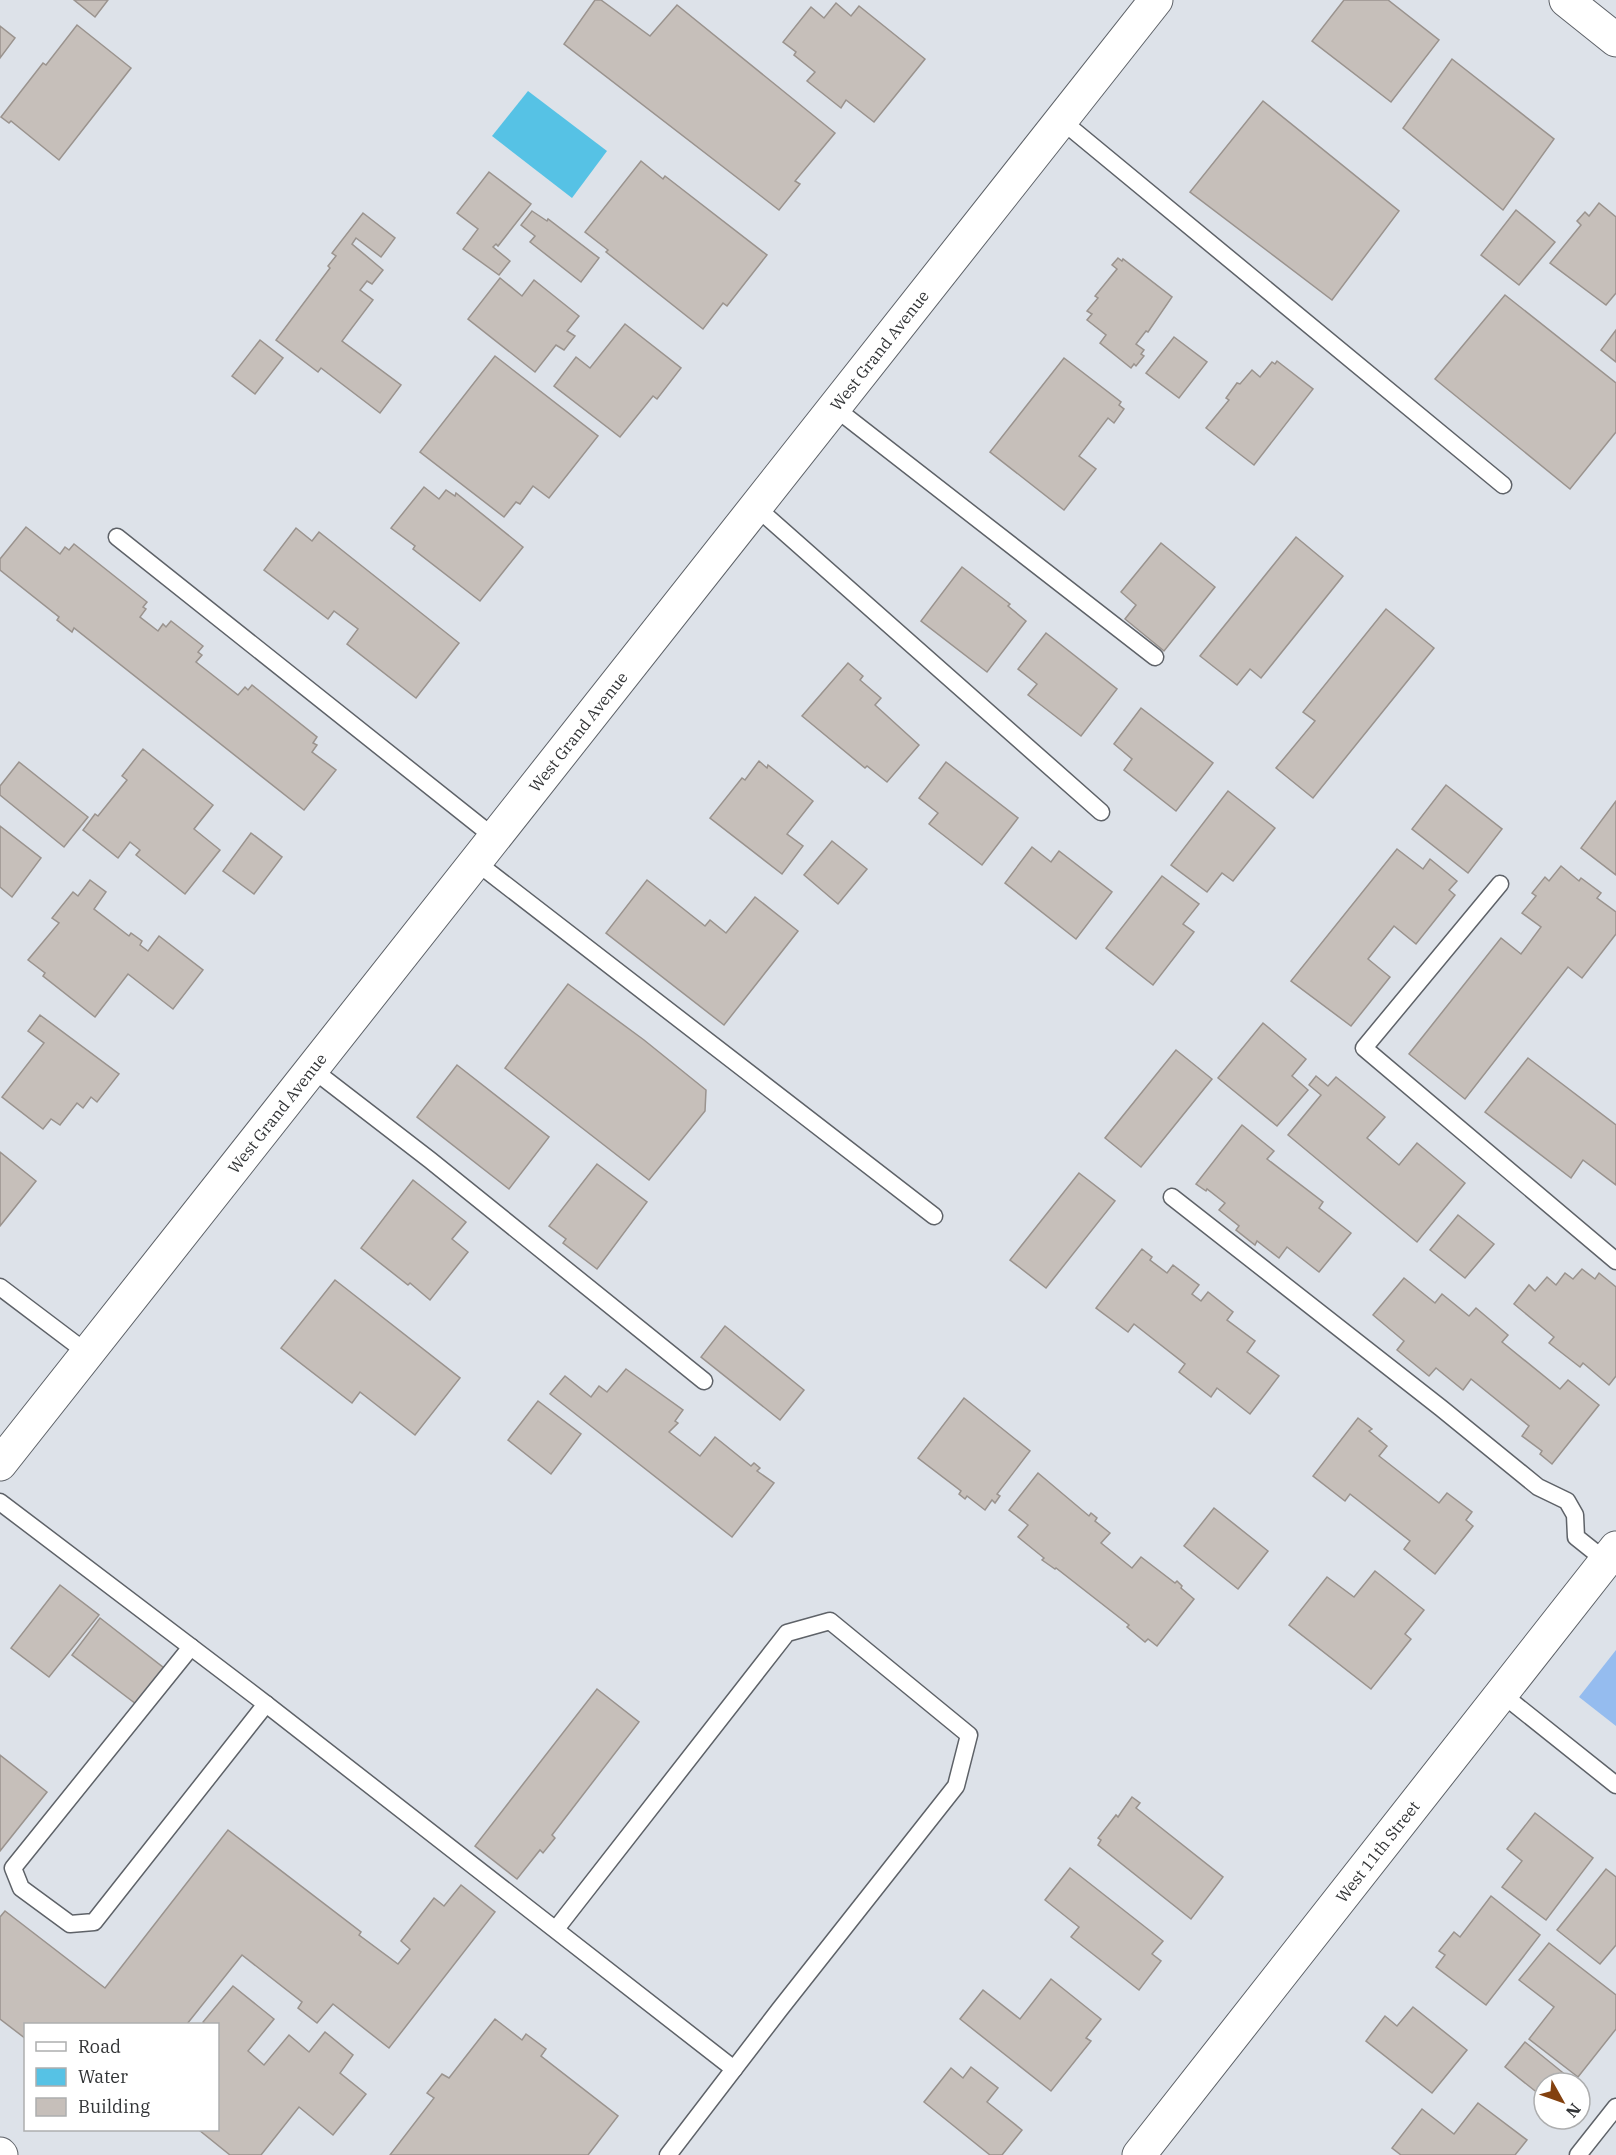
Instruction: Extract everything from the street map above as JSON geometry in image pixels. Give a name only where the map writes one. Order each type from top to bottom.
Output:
[{"type":"street","name":"West Grand Avenue","points":[[0,1464],[86,1352],[1156,0]]},
{"type":"street","points":[[1566,0],[1616,40]]},
{"type":"street","name":"West 11th Street","points":[[1139,2155],[1611,1554]]},
{"type":"lane","points":[[1061,120],[1503,485]]},
{"type":"lane","points":[[835,408],[1155,657]]},
{"type":"lane","points":[[756,507],[1101,812]]},
{"type":"lane","points":[[117,537],[485,850],[934,1216]]},
{"type":"lane","points":[[1500,884],[1364,1048],[1616,1261]]},
{"type":"lane","points":[[312,1069],[430,1160],[704,1381]]},
{"type":"lane","points":[[1172,1197],[1538,1487],[1567,1501],[1575,1515],[1576,1537],[1611,1554]]},
{"type":"lane","points":[[0,1287],[86,1352]]},
{"type":"lane","points":[[0,1502],[266,1704],[734,2069]]},
{"type":"lane","points":[[556,1929],[788,1633],[830,1621],[969,1735],[956,1786],[668,2155]]},
{"type":"lane","points":[[191,1647],[13,1868],[21,1888],[70,1924],[94,1922],[266,1704]]},
{"type":"lane","points":[[1502,1694],[1616,1785]]},
{"type":"lane","points":[[1578,2155],[1616,2107]]},
{"type":"shaded area","points":[[1616,1650],[1616,1726],[1579,1697]]},
{"type":"water","points":[[528,91],[607,151],[572,198],[492,136]]},
{"type":"building","points":[[74,0],[108,0],[95,17]]},
{"type":"building","points":[[595,0],[601,0],[650,36],[677,5],[835,133],[795,181],[800,184],[779,210],[564,44]]},
{"type":"building","points":[[1344,0],[1388,0],[1439,40],[1391,102],[1312,41]]},
{"type":"building","points":[[836,3],[851,16],[859,6],[925,59],[874,122],[846,100],[841,108],[807,81],[815,72],[794,55],[796,52],[783,42],[811,7],[824,18]]},
{"type":"building","points":[[77,25],[131,68],[59,160],[11,121],[9,123],[1,117],[43,63],[46,65]]},
{"type":"building","points":[[0,26],[15,38],[0,58]]},
{"type":"building","points":[[1452,59],[1554,139],[1503,210],[1403,128]]},
{"type":"building","points":[[1263,101],[1399,211],[1332,300],[1190,192]]},
{"type":"building","points":[[641,161],[663,179],[665,176],[767,255],[727,306],[723,303],[703,329],[606,252],[608,250],[585,232]]},
{"type":"building","points":[[489,172],[531,204],[498,246],[496,244],[493,247],[510,261],[499,275],[463,249],[478,229],[457,213]]},
{"type":"building","points":[[1599,203],[1616,217],[1616,293],[1606,305],[1550,263],[1581,225],[1577,221],[1585,212],[1589,216]]},
{"type":"building","points":[[1516,210],[1555,242],[1519,285],[1481,255]]},
{"type":"building","points":[[532,211],[547,221],[548,219],[599,258],[581,282],[530,242],[535,236],[521,225]]},
{"type":"building","points":[[363,213],[395,238],[381,257],[356,238],[352,244],[383,270],[372,284],[367,281],[360,290],[373,300],[342,341],[401,385],[380,413],[321,368],[318,372],[276,340],[330,268],[328,266],[336,256],[332,253]]},
{"type":"building","points":[[1118,258],[1122,261],[1123,259],[1172,297],[1148,332],[1146,331],[1136,344],[1144,350],[1141,354],[1144,356],[1136,366],[1134,364],[1131,368],[1100,343],[1106,335],[1087,320],[1092,314],[1087,311],[1098,298],[1095,296],[1117,269],[1112,265]]},
{"type":"building","points":[[500,278],[522,296],[534,280],[579,316],[567,331],[575,336],[564,350],[556,345],[535,372],[468,319]]},
{"type":"building","points":[[1505,295],[1616,383],[1616,432],[1570,489],[1435,379]]},
{"type":"building","points":[[625,324],[681,368],[657,399],[653,396],[620,437],[554,386],[576,357],[590,368]]},
{"type":"building","points":[[1616,330],[1616,362],[1601,350]]},
{"type":"building","points":[[1174,337],[1207,362],[1179,398],[1146,373]]},
{"type":"building","points":[[260,340],[283,358],[255,394],[232,376]]},
{"type":"building","points":[[495,356],[598,436],[549,498],[533,486],[520,504],[516,502],[504,517],[420,452]]},
{"type":"building","points":[[1064,358],[1121,402],[1119,405],[1124,409],[1114,423],[1108,418],[1079,456],[1096,469],[1064,510],[990,452]]},
{"type":"building","points":[[1277,361],[1313,389],[1254,465],[1206,428],[1229,400],[1226,398],[1237,383],[1240,384],[1252,370],[1260,377],[1272,362],[1275,364]]},
{"type":"building","points":[[424,487],[439,499],[446,490],[455,496],[456,493],[523,547],[480,601],[413,549],[415,546],[391,528]]},
{"type":"building","points":[[26,527],[60,554],[65,547],[69,550],[74,544],[147,602],[143,607],[146,609],[140,617],[158,631],[163,624],[166,627],[171,621],[203,646],[198,652],[202,655],[196,662],[238,695],[245,687],[248,690],[252,685],[317,737],[313,743],[317,745],[312,752],[336,770],[304,810],[74,628],[72,632],[57,620],[59,617],[0,570],[0,559]]},
{"type":"building","points":[[296,528],[312,541],[319,532],[459,643],[416,698],[347,644],[358,629],[334,611],[328,619],[264,570]]},
{"type":"building","points":[[1296,537],[1343,576],[1261,678],[1250,669],[1237,685],[1200,656]]},
{"type":"building","points":[[1161,543],[1215,587],[1164,651],[1125,619],[1136,605],[1121,592]]},
{"type":"building","points":[[962,567],[1010,604],[1008,606],[1026,621],[987,672],[921,621]]},
{"type":"building","points":[[1386,609],[1434,648],[1313,798],[1276,768],[1315,721],[1303,712]]},
{"type":"building","points":[[1046,633],[1117,689],[1081,736],[1028,695],[1037,684],[1018,669]]},
{"type":"building","points":[[848,663],[863,676],[860,680],[881,698],[875,705],[919,745],[887,782],[867,766],[865,768],[802,716]]},
{"type":"building","points":[[1141,708],[1213,763],[1176,811],[1124,770],[1132,759],[1114,744]]},
{"type":"building","points":[[143,749],[213,805],[194,829],[220,850],[185,894],[136,855],[140,850],[130,842],[118,858],[83,830],[95,814],[98,816],[127,780],[122,776]]},
{"type":"building","points":[[759,761],[767,768],[768,765],[813,801],[787,834],[803,846],[782,874],[710,818],[742,778],[745,780]]},
{"type":"building","points":[[19,762],[88,817],[64,847],[0,795],[0,786]]},
{"type":"building","points":[[946,762],[1018,818],[982,865],[929,824],[938,813],[919,798]]},
{"type":"building","points":[[1446,785],[1502,829],[1468,873],[1412,829]]},
{"type":"building","points":[[1228,791],[1275,828],[1233,881],[1222,873],[1207,892],[1171,865]]},
{"type":"building","points":[[1616,801],[1616,875],[1581,848]]},
{"type":"building","points":[[0,826],[41,858],[12,897],[0,887]]},
{"type":"building","points":[[251,833],[282,857],[254,894],[223,871]]},
{"type":"building","points":[[832,841],[867,869],[838,904],[804,875]]},
{"type":"building","points":[[1032,847],[1051,862],[1059,851],[1112,892],[1076,939],[1005,883]]},
{"type":"building","points":[[1397,849],[1423,869],[1430,859],[1457,881],[1449,890],[1455,895],[1416,944],[1394,926],[1368,959],[1390,977],[1351,1026],[1291,981]]},
{"type":"building","points":[[1561,866],[1579,881],[1581,878],[1601,893],[1597,898],[1616,912],[1616,934],[1582,978],[1568,967],[1465,1099],[1409,1054],[1501,938],[1521,954],[1541,927],[1522,913],[1536,896],[1532,893],[1545,877],[1549,881]]},
{"type":"building","points":[[1162,876],[1199,904],[1183,924],[1194,932],[1153,985],[1106,948]]},
{"type":"building","points":[[90,880],[106,892],[94,909],[129,936],[131,933],[142,941],[140,945],[148,951],[159,936],[203,970],[173,1009],[128,974],[95,1017],[43,976],[45,973],[28,960],[59,923],[52,918],[73,892],[78,896]]},
{"type":"building","points":[[647,880],[705,926],[710,920],[726,933],[755,897],[798,931],[724,1025],[606,933]]},
{"type":"building","points":[[568,984],[644,1040],[706,1090],[705,1111],[649,1180],[505,1068]]},
{"type":"building","points":[[40,1015],[119,1074],[97,1102],[91,1097],[83,1108],[77,1103],[60,1125],[51,1119],[43,1129],[2,1097],[44,1043],[28,1031]]},
{"type":"building","points":[[1263,1023],[1306,1059],[1292,1076],[1308,1090],[1277,1126],[1218,1078]]},
{"type":"building","points":[[1176,1050],[1212,1079],[1141,1167],[1105,1138]]},
{"type":"building","points":[[1528,1058],[1616,1125],[1616,1185],[1583,1160],[1571,1178],[1485,1112]]},
{"type":"building","points":[[457,1065],[549,1137],[509,1189],[417,1117]]},
{"type":"building","points":[[1316,1076],[1328,1086],[1336,1077],[1385,1117],[1367,1138],[1399,1165],[1417,1143],[1465,1183],[1417,1242],[1288,1135],[1321,1095],[1309,1085]]},
{"type":"building","points":[[1242,1125],[1274,1151],[1267,1159],[1323,1202],[1319,1208],[1351,1233],[1319,1272],[1287,1247],[1279,1258],[1257,1241],[1255,1245],[1236,1230],[1239,1226],[1219,1210],[1225,1203],[1207,1189],[1206,1191],[1196,1184]]},
{"type":"building","points":[[0,1152],[36,1181],[0,1226]]},
{"type":"building","points":[[597,1164],[647,1202],[597,1269],[563,1243],[566,1239],[549,1226]]},
{"type":"building","points":[[1079,1173],[1115,1201],[1046,1288],[1010,1260]]},
{"type":"building","points":[[413,1180],[466,1222],[452,1239],[468,1252],[430,1300],[361,1248]]},
{"type":"building","points":[[1458,1215],[1494,1244],[1465,1278],[1430,1250]]},
{"type":"building","points":[[1142,1249],[1152,1257],[1150,1260],[1167,1273],[1173,1265],[1199,1285],[1192,1294],[1201,1301],[1208,1292],[1233,1312],[1227,1320],[1255,1341],[1247,1352],[1279,1376],[1250,1414],[1217,1388],[1211,1397],[1179,1372],[1185,1364],[1134,1324],[1128,1332],[1096,1308]]},
{"type":"building","points":[[1582,1269],[1595,1279],[1599,1273],[1616,1287],[1616,1376],[1609,1385],[1583,1363],[1580,1367],[1549,1343],[1554,1337],[1514,1304],[1529,1285],[1535,1291],[1547,1277],[1556,1285],[1565,1273],[1573,1279]]},
{"type":"building","points":[[1404,1278],[1435,1303],[1442,1294],[1469,1316],[1476,1308],[1508,1335],[1502,1342],[1560,1389],[1568,1380],[1599,1405],[1552,1464],[1540,1454],[1542,1451],[1522,1436],[1529,1426],[1471,1379],[1463,1390],[1436,1368],[1429,1376],[1397,1350],[1404,1341],[1373,1315]]},
{"type":"building","points":[[335,1280],[460,1378],[415,1435],[360,1392],[352,1403],[281,1348]]},
{"type":"building","points":[[725,1326],[804,1390],[780,1420],[701,1357]]},
{"type":"building","points":[[626,1369],[683,1410],[675,1421],[678,1423],[669,1432],[700,1456],[715,1437],[751,1466],[754,1463],[760,1468],[757,1471],[774,1483],[732,1537],[550,1394],[565,1376],[591,1397],[599,1386],[607,1392]]},
{"type":"building","points":[[964,1398],[1030,1451],[997,1494],[1000,1496],[995,1503],[992,1500],[985,1510],[967,1496],[965,1499],[959,1494],[961,1491],[918,1458]]},
{"type":"building","points":[[538,1401],[581,1434],[551,1474],[508,1440]]},
{"type":"building","points":[[1358,1418],[1372,1429],[1369,1431],[1387,1446],[1379,1456],[1439,1503],[1447,1493],[1472,1512],[1466,1520],[1473,1526],[1435,1574],[1404,1549],[1410,1541],[1350,1494],[1345,1501],[1313,1476]]},
{"type":"building","points":[[1038,1473],[1089,1516],[1091,1513],[1097,1518],[1095,1521],[1110,1533],[1101,1543],[1132,1568],[1141,1557],[1175,1583],[1177,1581],[1182,1586],[1181,1588],[1194,1599],[1157,1646],[1148,1639],[1145,1642],[1127,1627],[1129,1625],[1056,1568],[1042,1560],[1044,1558],[1018,1537],[1028,1525],[1009,1510]]},
{"type":"building","points":[[1214,1508],[1268,1551],[1238,1589],[1184,1546]]},
{"type":"building","points":[[1375,1571],[1424,1610],[1405,1634],[1411,1639],[1371,1689],[1289,1625],[1327,1577],[1354,1597]]},
{"type":"building","points":[[60,1585],[99,1615],[49,1677],[11,1648]]},
{"type":"building","points":[[100,1618],[164,1668],[136,1704],[72,1655]]},
{"type":"building","points":[[597,1689],[639,1722],[552,1835],[555,1838],[543,1853],[540,1850],[517,1879],[475,1846]]},
{"type":"building","points":[[0,1755],[47,1792],[0,1851]]},
{"type":"building","points":[[1132,1797],[1140,1803],[1136,1808],[1223,1877],[1191,1919],[1098,1845],[1101,1840],[1098,1838],[1116,1815],[1118,1817]]},
{"type":"building","points":[[1535,1813],[1593,1858],[1546,1920],[1502,1887],[1522,1861],[1507,1849]]},
{"type":"building","points":[[228,1830],[361,1932],[359,1935],[398,1964],[410,1949],[401,1941],[434,1898],[444,1906],[461,1885],[495,1912],[389,2048],[333,2004],[317,2023],[298,2008],[302,2002],[242,1955],[188,2023],[24,2023],[24,2037],[0,2019],[0,1917],[5,1911],[105,1988]]},
{"type":"building","points":[[1070,1868],[1163,1941],[1152,1954],[1161,1961],[1139,1990],[1071,1937],[1079,1927],[1045,1900]]},
{"type":"building","points":[[1606,1869],[1616,1877],[1616,1945],[1600,1964],[1557,1930]]},
{"type":"building","points":[[1491,1896],[1540,1935],[1486,2005],[1436,1967],[1445,1955],[1439,1951],[1454,1932],[1460,1937]]},
{"type":"building","points":[[1549,1943],[1616,1995],[1616,2029],[1583,2071],[1570,2071],[1529,2039],[1554,2007],[1519,1980]]},
{"type":"building","points":[[1051,1979],[1101,2019],[1086,2038],[1091,2041],[1051,2091],[960,2019],[983,1990],[1020,2019]]},
{"type":"building","points":[[233,1986],[274,2019],[248,2051],[264,2065],[289,2035],[309,2052],[325,2032],[353,2055],[340,2073],[366,2094],[333,2135],[299,2107],[261,2155],[230,2155],[200,2131],[219,2131],[219,2023],[203,2022]]},
{"type":"building","points":[[1413,2007],[1467,2050],[1432,2093],[1366,2041],[1385,2016],[1397,2026]]},
{"type":"building","points":[[495,2019],[522,2040],[526,2034],[546,2049],[541,2056],[618,2116],[588,2155],[390,2155],[434,2098],[427,2093],[442,2074],[449,2078]]},
{"type":"building","points":[[1525,2042],[1561,2071],[1532,2071],[1532,2088],[1505,2067]]},
{"type":"building","points":[[971,2067],[998,2088],[987,2102],[1022,2130],[1002,2155],[990,2155],[924,2102],[951,2068],[963,2078]]},
{"type":"building","points":[[1478,2103],[1527,2140],[1515,2155],[1401,2155],[1392,2148],[1422,2109],[1454,2134]]}]
